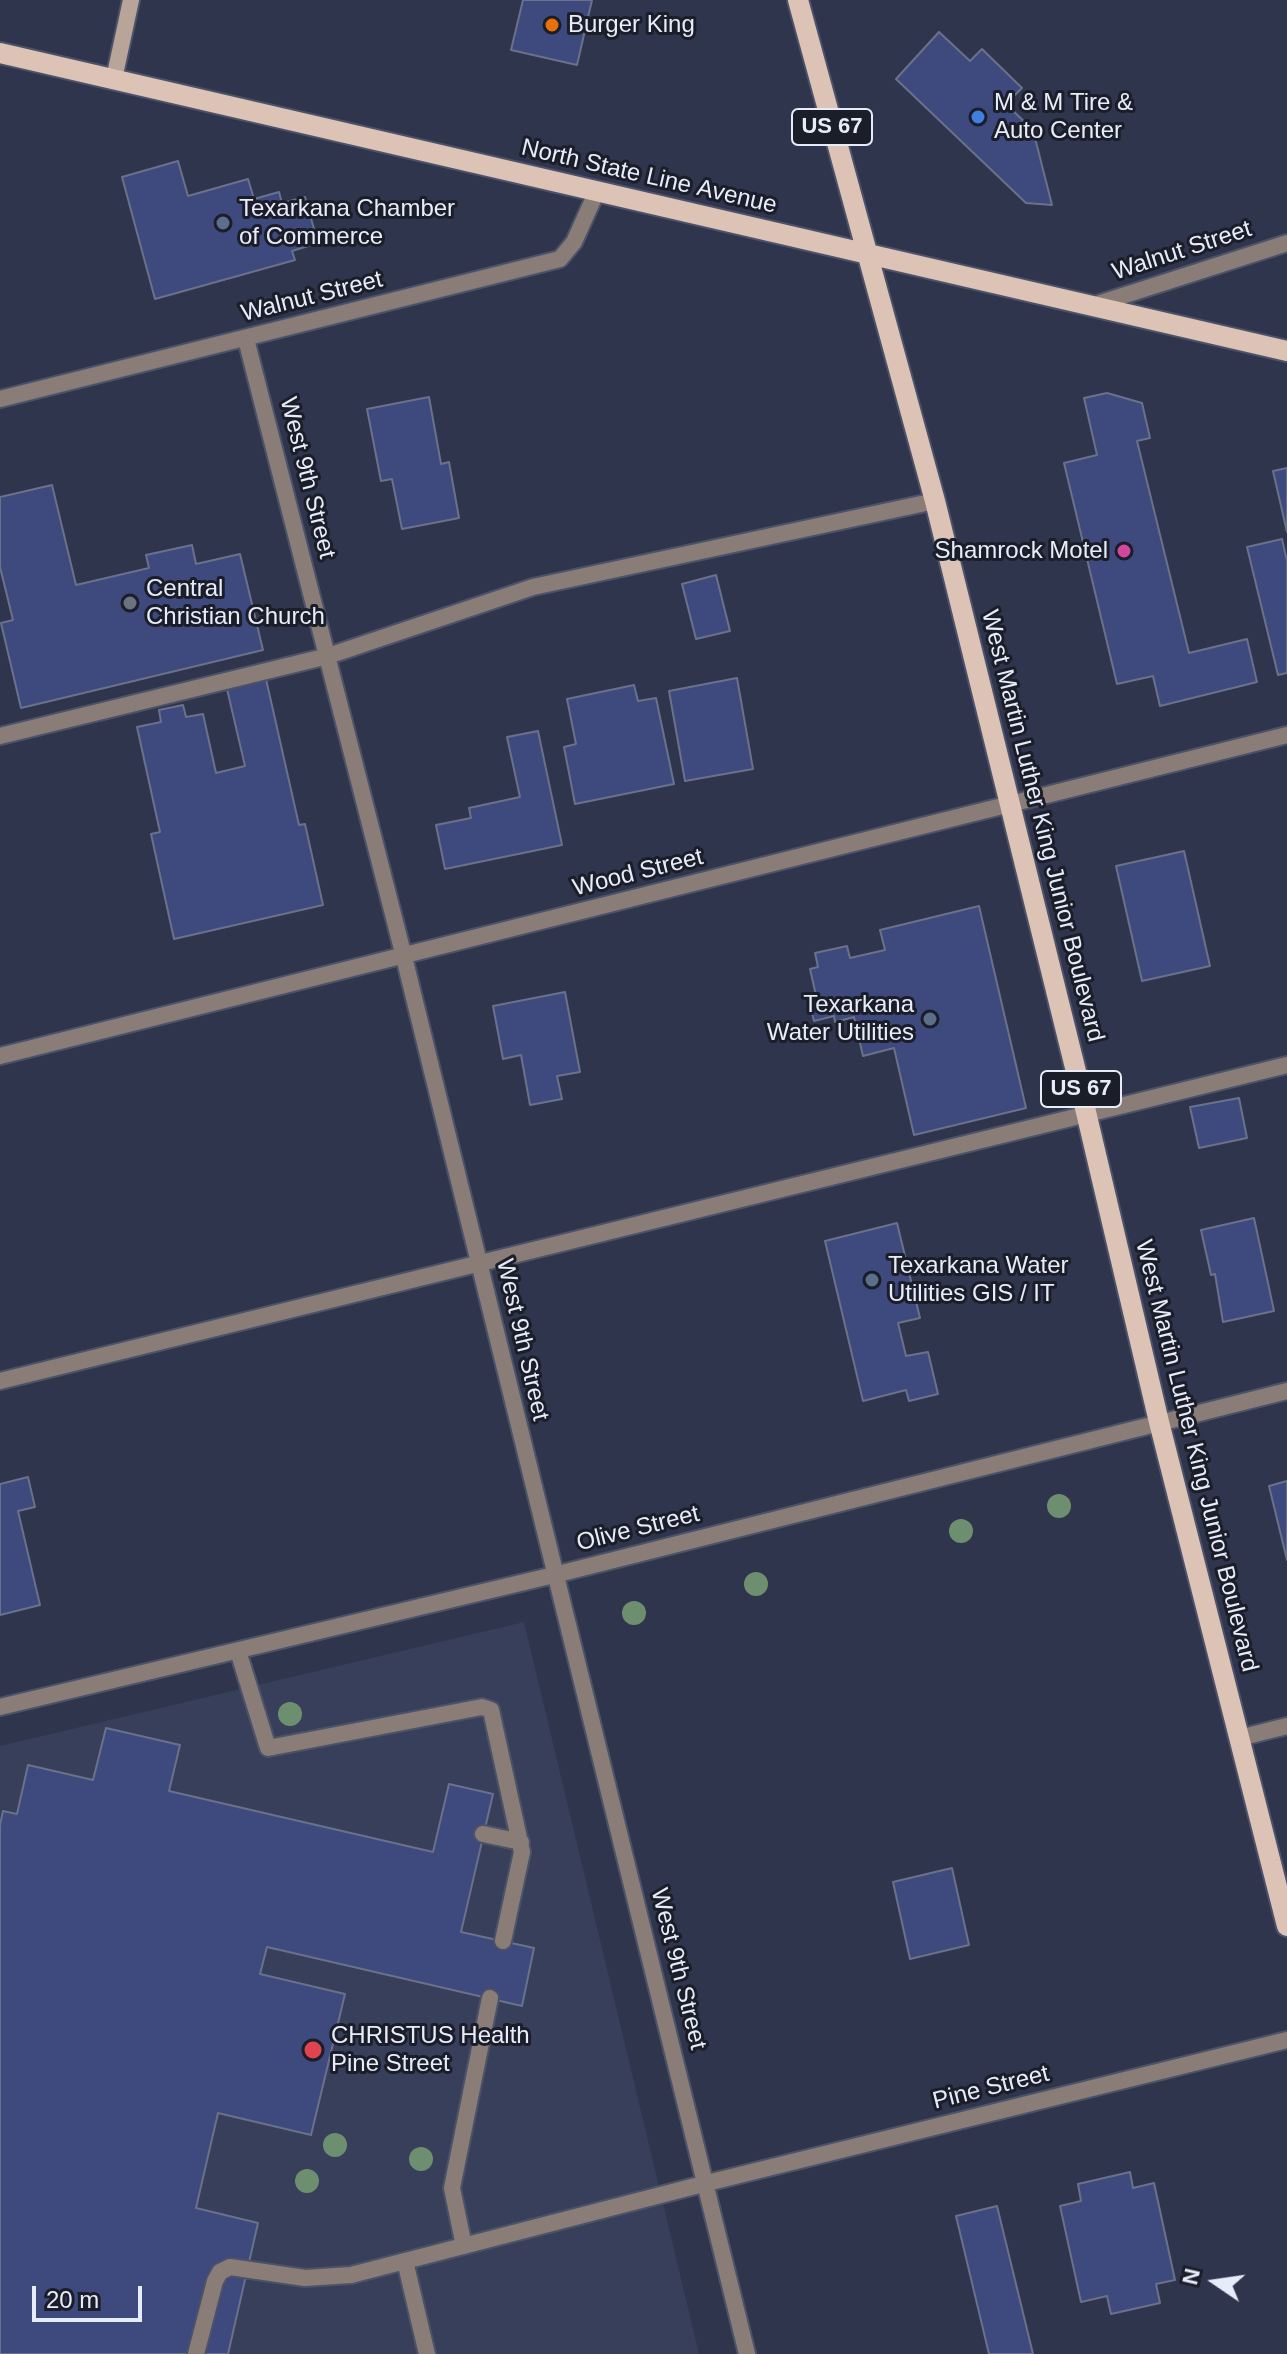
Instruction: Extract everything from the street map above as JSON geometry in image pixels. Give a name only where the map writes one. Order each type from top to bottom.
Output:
[{"type":"main road","points":[[114,79],[131,0]]},
{"type":"main road","name":"US 67","points":[[798,0],[867,254]]},
{"type":"main road","name":"North State Line Avenue","points":[[0,53],[1287,351]]},
{"type":"main road","name":"West Martin Luther King Junior Boulevard","points":[[867,254],[935,501],[1159,1422],[1287,1926]]},
{"type":"street","name":"Walnut Street","points":[[0,399],[560,259],[574,242],[597,191]]},
{"type":"street","name":"Walnut Street","points":[[1091,306],[1287,243]]},
{"type":"street","name":"West 9th Street","points":[[246,339],[404,957],[747,2354]]},
{"type":"street","points":[[0,736],[328,656],[533,587],[935,501]]},
{"type":"street","name":"Wood Street","points":[[0,1056],[1287,735]]},
{"type":"street","points":[[0,1381],[1287,1065]]},
{"type":"street","name":"Olive Street","points":[[0,1707],[554,1575],[1287,1391]]},
{"type":"street","points":[[238,1651],[268,1748],[488,1708],[493,1716],[521,1842],[521,1863],[503,1941]]},
{"type":"street","points":[[1239,1738],[1287,1726]]},
{"type":"street","points":[[483,1834],[521,1842]]},
{"type":"street","points":[[464,2246],[452,2188],[490,1998]]},
{"type":"street","name":"Pine Street","points":[[196,2354],[215,2281],[220,2272],[230,2267],[305,2278],[351,2275],[707,2183],[1287,2040]]},
{"type":"street","points":[[405,2261],[427,2354]]},
{"type":"shaded area","name":"CHRISTUS Health Pine Street","points":[[524,1622],[699,2354],[0,2354],[0,1746]]},
{"type":"building","name":"Burger King","points":[[523,0],[592,0],[577,65],[511,50]]},
{"type":"building","name":"M & M Tire & Auto Center","points":[[939,32],[970,61],[982,49],[1022,88],[1006,104],[1033,130],[1052,205],[1026,203],[896,79]]},
{"type":"building","name":"Texarkana Chamber of Commerce","points":[[178,161],[188,196],[248,179],[254,199],[279,192],[282,203],[305,197],[318,243],[292,251],[295,260],[155,299],[122,177]]},
{"type":"building","name":"Shamrock Motel","points":[[1107,393],[1142,403],[1150,438],[1137,441],[1189,653],[1247,639],[1257,682],[1160,706],[1153,676],[1117,684],[1064,463],[1097,455],[1084,398]]},
{"type":"building","points":[[429,397],[441,464],[449,462],[459,518],[402,529],[392,479],[381,481],[367,409]]},
{"type":"building","points":[[1287,468],[1287,532],[1273,471]]},
{"type":"building","name":"Central Christian Church","points":[[52,485],[76,585],[149,568],[146,555],[192,545],[196,564],[240,554],[263,650],[21,708],[1,623],[13,620],[0,567],[0,497]]},
{"type":"building","points":[[1282,539],[1287,561],[1287,673],[1278,675],[1247,547]]},
{"type":"building","points":[[716,575],[730,631],[696,639],[682,584]]},
{"type":"building","points":[[737,678],[753,769],[685,781],[669,691]]},
{"type":"building","name":"Central Christian Church","points":[[266,679],[299,825],[305,824],[323,905],[174,939],[151,834],[160,832],[137,727],[161,722],[159,710],[183,705],[186,717],[203,714],[216,773],[245,766],[227,689]]},
{"type":"building","points":[[634,685],[638,701],[656,698],[674,784],[575,804],[564,747],[576,744],[567,699]]},
{"type":"building","points":[[538,731],[562,845],[445,869],[436,825],[471,818],[469,808],[520,797],[507,737]]},
{"type":"building","points":[[1184,851],[1210,966],[1142,981],[1116,866]]},
{"type":"building","name":"Texarkana Water Utilities","points":[[979,906],[1026,1108],[914,1135],[894,1048],[863,1056],[854,1017],[835,1022],[834,1016],[814,1021],[810,1006],[818,1004],[810,969],[818,967],[815,953],[847,946],[850,958],[885,950],[880,930]]},
{"type":"building","points":[[565,992],[580,1072],[557,1076],[562,1099],[530,1105],[521,1055],[503,1059],[493,1006]]},
{"type":"building","points":[[1239,1098],[1247,1138],[1199,1148],[1190,1107]]},
{"type":"building","points":[[1254,1218],[1274,1311],[1223,1322],[1215,1274],[1211,1275],[1201,1230]]},
{"type":"building","name":"Texarkana Water Utilities GIS / IT","points":[[897,1223],[920,1318],[898,1323],[906,1356],[928,1352],[938,1394],[909,1401],[906,1390],[863,1401],[825,1241]]},
{"type":"building","points":[[28,1477],[35,1507],[18,1511],[40,1605],[0,1615],[0,1484]]},
{"type":"building","points":[[1287,1481],[1287,1560],[1269,1486]]},
{"type":"building","name":"CHRISTUS Health Pine Street","points":[[106,1728],[180,1745],[169,1791],[433,1852],[449,1784],[493,1794],[461,1932],[534,1948],[522,2006],[267,1947],[260,1974],[345,1994],[311,2135],[218,2113],[196,2208],[258,2223],[228,2354],[0,2354],[0,1825],[3,1811],[17,1814],[28,1765],[93,1780]]},
{"type":"building","points":[[952,1868],[969,1945],[910,1959],[893,1882]]},
{"type":"building","points":[[1130,2172],[1133,2188],[1154,2183],[1175,2280],[1156,2284],[1160,2303],[1111,2314],[1107,2296],[1081,2302],[1060,2206],[1081,2201],[1078,2184]]},
{"type":"building","points":[[997,2206],[1033,2354],[989,2354],[956,2216]]},
{"type":"place","name":"Burger King","points":[[552,25]]},
{"type":"place","name":"M & M Tire & Auto Center","points":[[978,117]]},
{"type":"place","name":"Texarkana Chamber of Commerce","points":[[223,223]]},
{"type":"place","name":"Shamrock Motel","points":[[1124,551]]},
{"type":"place","name":"Central Christian Church","points":[[130,603]]},
{"type":"place","name":"Texarkana Water Utilities","points":[[930,1019]]},
{"type":"place","name":"Texarkana Water Utilities GIS / IT","points":[[872,1280]]},
{"type":"place","name":"CHRISTUS Health Pine Street","points":[[313,2050]]}]
